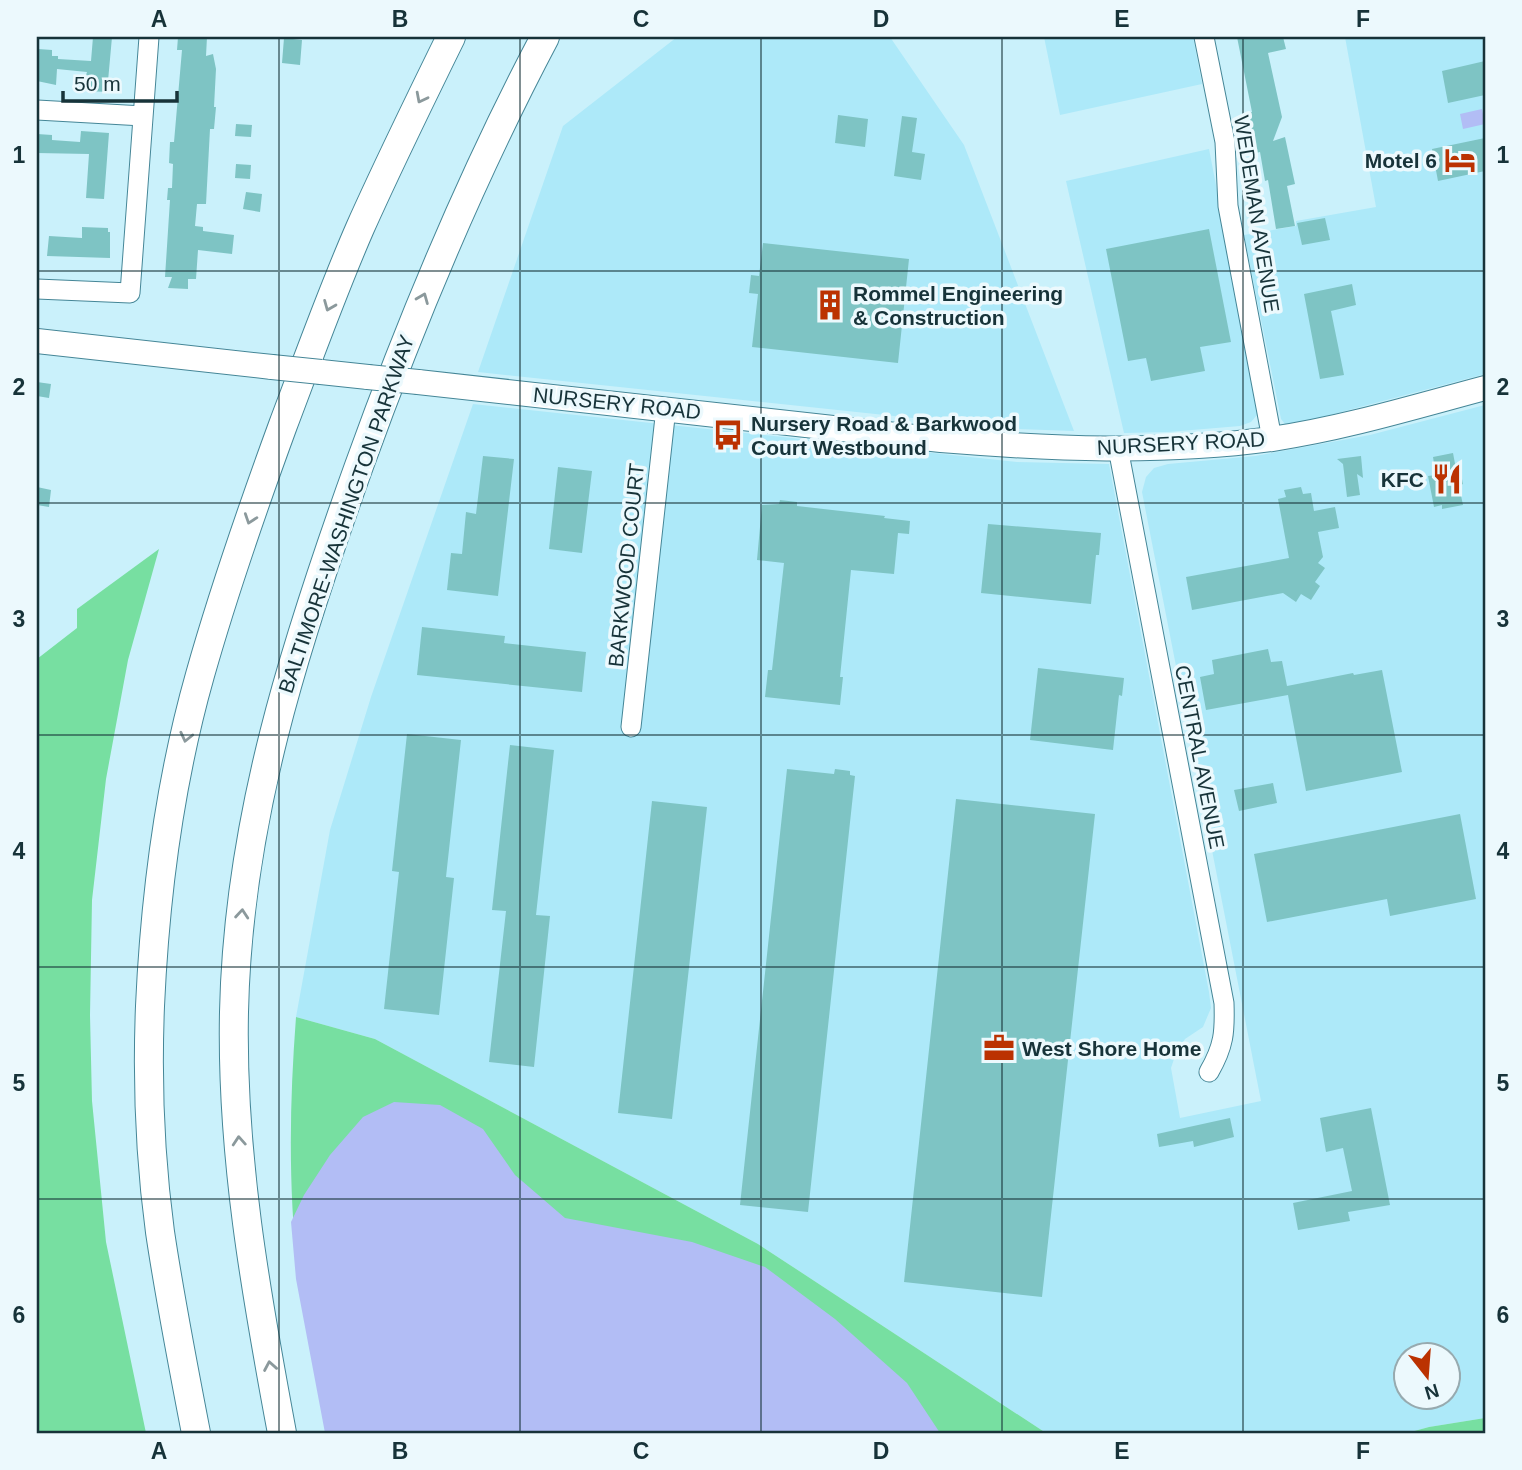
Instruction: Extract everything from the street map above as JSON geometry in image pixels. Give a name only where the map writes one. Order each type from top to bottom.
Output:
[{"type":"highway","points":[[196,1433],[160,1230],[150,1090],[150,1006],[159,895],[175,784],[200,677],[268,465],[359,230],[451,37]]},
{"type":"highway","name":"BALTIMORE-WASHINGTON PARKWAY","points":[[282,1433],[246,1217],[235,1084],[234,1010],[242,904],[257,808],[281,699],[314,594],[397,362],[440,255],[545,37]]},
{"type":"main road","name":"NURSERY ROAD","points":[[37,341],[1019,446],[1118,448],[1208,445],[1272,439],[1392,415],[1485,388]]},
{"type":"street","points":[[37,289],[130,293],[149,37]]},
{"type":"street","name":"WEDEMAN AVENUE","points":[[1204,37],[1225,142],[1228,206],[1272,439]]},
{"type":"street","points":[[37,110],[143,116]]},
{"type":"street","name":"BARKWOOD COURT","points":[[631,727],[666,408]]},
{"type":"street","name":"CENTRAL AVENUE","points":[[1118,448],[1224,1003],[1225,1032],[1221,1052],[1209,1072]]},
{"type":"shaded area","points":[[677,37],[890,37],[964,145],[1074,431],[1017,429],[478,372],[563,126]]},
{"type":"shaded area","points":[[1044,37],[1193,37],[1202,84],[1060,115]]},
{"type":"shaded area","points":[[1345,37],[1485,37],[1485,374],[1292,425],[1285,424],[1281,419],[1244,235],[1296,226],[1296,221],[1376,207]]},
{"type":"shaded area","points":[[1482,109],[1485,124],[1463,129],[1460,114]]},
{"type":"shaded area","points":[[1209,149],[1258,402],[1257,415],[1251,422],[1240,426],[1124,433],[1066,181]]},
{"type":"shaded area","points":[[473,404],[1017,462],[1109,464],[1211,1008],[1203,1027],[1185,1039],[1171,1068],[1180,1118],[1261,1101],[1142,492],[1146,477],[1154,468],[1168,464],[1255,456],[1370,435],[1485,405],[1485,1418],[1407,1433],[1046,1433],[758,1244],[375,1039],[296,1017],[330,830],[371,697]]},
{"type":"shaded area","points":[[394,1102],[440,1105],[483,1129],[515,1175],[565,1218],[692,1242],[765,1267],[835,1319],[907,1383],[940,1433],[325,1433],[296,1279],[291,1222],[304,1195],[330,1155],[363,1117]]},
{"type":"green space","points":[[159,549],[128,660],[106,779],[92,900],[90,1015],[92,1101],[106,1242],[146,1433],[37,1433],[37,659],[77,628],[77,609]]},
{"type":"green space","points":[[296,1017],[375,1039],[758,1244],[1046,1433],[327,1433],[303,1308],[293,1222],[291,1120]]},
{"type":"green space","points":[[1485,1418],[1485,1433],[1407,1433],[1429,1427]]},
{"type":"building","points":[[93,37],[112,37],[107,92],[89,91],[91,76],[86,75],[87,72],[57,69],[56,85],[37,81],[38,49],[52,50],[52,56],[58,56],[58,59],[91,61]]},
{"type":"building","points":[[178,37],[207,37],[206,56],[213,54],[216,69],[216,107],[214,129],[210,129],[206,204],[197,204],[195,226],[203,227],[203,231],[234,235],[232,254],[198,250],[196,279],[188,279],[188,289],[168,288],[172,277],[165,277],[170,200],[167,200],[168,188],[172,188],[173,164],[169,163],[170,142],[174,142],[182,50],[177,50]]},
{"type":"building","points":[[1237,37],[1283,37],[1286,49],[1268,53],[1282,117],[1273,141],[1285,137],[1295,184],[1287,186],[1295,226],[1276,229],[1268,180],[1265,181],[1260,152],[1256,153],[1248,113],[1252,112]]},
{"type":"building","points":[[284,38],[302,40],[300,65],[282,63]]},
{"type":"building","name":"Motel 6","points":[[1485,61],[1485,95],[1448,103],[1442,71]]},
{"type":"building","points":[[838,115],[868,119],[865,147],[835,143]]},
{"type":"building","points":[[902,116],[917,118],[912,152],[925,154],[921,180],[894,176]]},
{"type":"building","points":[[236,124],[252,125],[251,137],[235,136]]},
{"type":"building","points":[[81,131],[109,133],[104,199],[86,198],[89,154],[37,153],[37,134],[52,135],[52,140],[80,142]]},
{"type":"building","name":"Motel 6","points":[[1485,138],[1485,171],[1438,181],[1432,149]]},
{"type":"building","points":[[236,164],[251,165],[250,179],[235,178]]},
{"type":"building","points":[[246,192],[262,194],[260,212],[243,209]]},
{"type":"building","points":[[1325,218],[1330,240],[1302,245],[1297,223]]},
{"type":"building","points":[[82,227],[108,228],[110,258],[47,256],[49,236],[82,238]]},
{"type":"building","points":[[1209,229],[1231,342],[1200,347],[1205,371],[1151,381],[1146,358],[1128,361],[1106,249]]},
{"type":"building","name":"Rommel Engineering & Construction","points":[[763,243],[909,259],[898,363],[752,347],[758,294],[749,293],[751,275],[759,276]]},
{"type":"building","points":[[1352,284],[1356,305],[1331,311],[1344,375],[1320,379],[1304,294]]},
{"type":"building","points":[[37,382],[51,384],[49,398],[37,396]]},
{"type":"building","name":"KFC","points":[[1453,453],[1463,484],[1459,486],[1463,505],[1442,509],[1442,505],[1434,507],[1428,476],[1436,475],[1433,457]]},
{"type":"building","points":[[483,456],[514,459],[498,596],[447,590],[451,553],[462,554],[466,512],[476,514]]},
{"type":"building","points":[[1361,456],[1363,478],[1357,474],[1360,495],[1347,497],[1343,464],[1337,459]]},
{"type":"building","points":[[558,467],[592,471],[582,553],[549,549]]},
{"type":"building","points":[[37,487],[51,490],[49,507],[37,505]]},
{"type":"building","points":[[1301,487],[1303,494],[1311,493],[1314,511],[1335,507],[1339,528],[1318,532],[1323,557],[1318,563],[1325,568],[1315,582],[1320,586],[1311,600],[1301,594],[1296,602],[1283,593],[1192,610],[1186,577],[1289,558],[1278,499],[1286,497],[1284,490]]},
{"type":"building","points":[[780,500],[797,502],[797,506],[910,521],[909,534],[898,533],[894,574],[851,570],[840,677],[843,677],[840,705],[765,697],[768,670],[772,670],[784,563],[757,560],[762,505],[779,504]]},
{"type":"building","points":[[988,524],[1101,533],[1091,604],[981,593]]},
{"type":"building","points":[[422,627],[505,636],[504,643],[586,652],[582,692],[417,675]]},
{"type":"building","points":[[1268,649],[1271,662],[1282,661],[1287,686],[1382,670],[1402,772],[1306,791],[1288,695],[1206,710],[1200,677],[1214,674],[1212,660]]},
{"type":"building","points":[[1038,668],[1124,678],[1122,696],[1119,695],[1113,750],[1030,740]]},
{"type":"building","points":[[407,734],[461,740],[446,877],[454,878],[439,1015],[384,1009],[399,872],[392,871]]},
{"type":"building","points":[[510,745],[554,750],[536,915],[550,916],[534,1067],[489,1062],[506,911],[492,910]]},
{"type":"building","points":[[787,769],[834,774],[835,769],[850,771],[850,775],[855,776],[808,1212],[740,1205]]},
{"type":"building","points":[[1273,783],[1277,803],[1239,811],[1234,790]]},
{"type":"building","name":"West Shore Home","points":[[956,799],[1095,814],[1042,1297],[904,1282]]},
{"type":"building","points":[[652,801],[707,807],[672,1119],[618,1113]]},
{"type":"building","points":[[1460,814],[1476,899],[1390,916],[1387,899],[1267,922],[1254,854]]},
{"type":"building","points":[[1371,1108],[1390,1205],[1348,1212],[1350,1221],[1298,1230],[1293,1203],[1352,1191],[1343,1148],[1326,1152],[1320,1118]]},
{"type":"building","points":[[1230,1118],[1234,1137],[1194,1147],[1193,1141],[1159,1147],[1157,1134]]},
{"type":"place","name":"Motel 6","points":[[1460,160]]},
{"type":"place","name":"Rommel Engineering & Construction","points":[[830,305]]},
{"type":"place","name":"Nursery Road & Barkwood Court Westbound","points":[[728,435]]},
{"type":"place","name":"KFC","points":[[1447,479]]},
{"type":"place","name":"West Shore Home","points":[[999,1048]]}]
